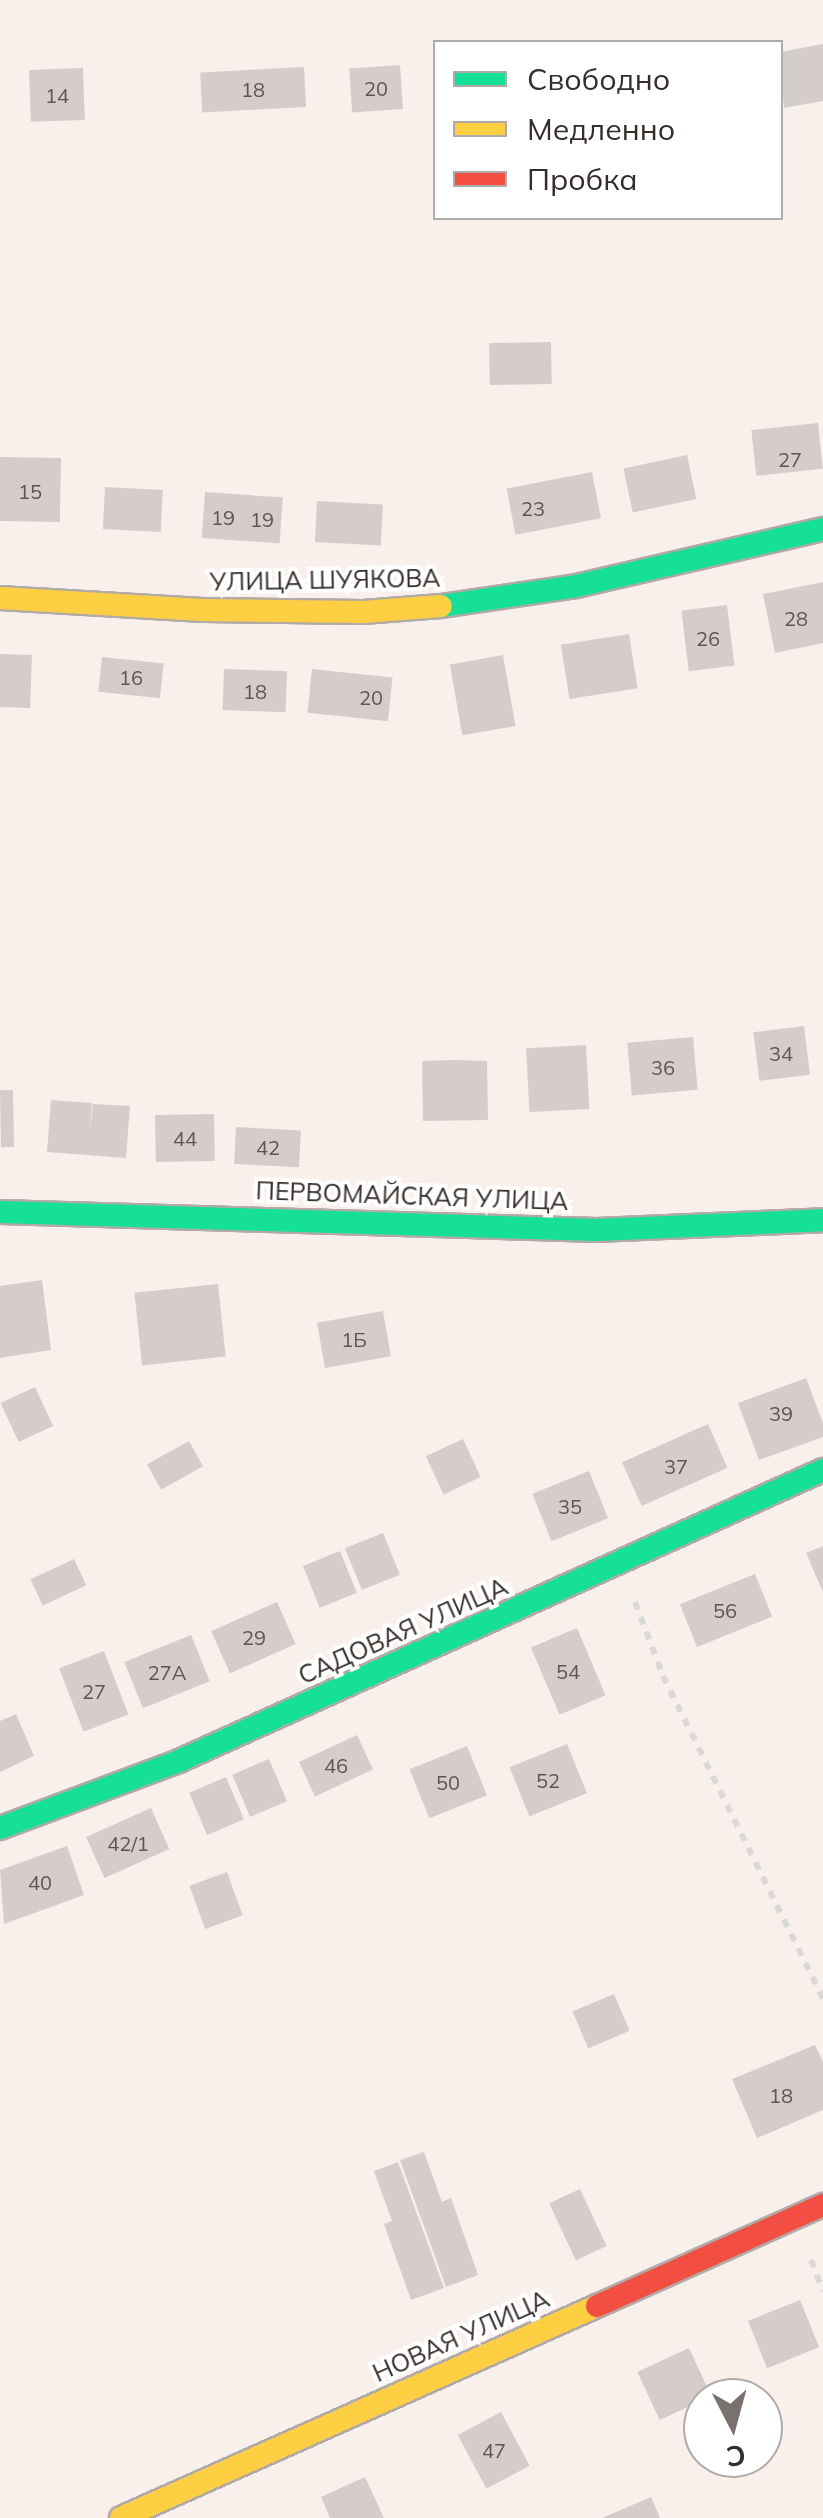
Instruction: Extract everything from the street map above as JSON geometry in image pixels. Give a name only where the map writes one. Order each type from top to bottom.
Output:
[{"type":"street","name":"УЛИЦА ШУЯКОВА","points":[[0,598],[203,610],[363,612],[465,604],[576,586],[823,528]]},
{"type":"street","name":"ПЕРВОМАЙСКАЯ УЛИЦА","points":[[0,1212],[598,1230],[823,1220]]},
{"type":"street","name":"САДОВАЯ УЛИЦА","points":[[0,1828],[179,1761],[823,1470]]},
{"type":"street","name":"НОВАЯ УЛИЦА","points":[[122,2518],[823,2205]]},
{"type":"path","points":[[621,1564],[663,1676],[823,1998]]},
{"type":"building","points":[[823,44],[823,101],[784,108],[783,51]]},
{"type":"building","points":[[400,65],[403,109],[352,112],[349,69]]},
{"type":"building","points":[[304,67],[306,107],[202,112],[200,72]]},
{"type":"building","points":[[83,68],[85,120],[31,122],[29,70]]},
{"type":"building","points":[[551,342],[552,384],[490,385],[489,343]]},
{"type":"building","points":[[818,423],[823,469],[756,476],[751,430]]},
{"type":"building","points":[[687,455],[696,499],[633,513],[623,469]]},
{"type":"building","points":[[0,457],[61,458],[60,522],[0,521]]},
{"type":"building","points":[[592,472],[601,518],[516,535],[507,489]]},
{"type":"building","points":[[105,487],[163,490],[161,532],[103,529]]},
{"type":"building","points":[[205,492],[283,497],[280,543],[202,538]]},
{"type":"building","points":[[317,501],[383,504],[381,545],[315,542]]},
{"type":"building","points":[[823,582],[823,643],[775,653],[763,594]]},
{"type":"building","points":[[727,605],[734,666],[689,671],[681,611]]},
{"type":"building","points":[[629,634],[638,688],[569,699],[561,645]]},
{"type":"building","points":[[0,654],[32,655],[30,708],[0,707]]},
{"type":"building","points":[[503,655],[516,726],[462,735],[450,664]]},
{"type":"building","points":[[102,657],[164,663],[160,698],[98,692]]},
{"type":"building","points":[[224,669],[287,671],[286,712],[223,710]]},
{"type":"building","points":[[312,669],[393,677],[388,721],[307,713]]},
{"type":"building","points":[[804,1026],[810,1075],[759,1081],[753,1032]]},
{"type":"building","points":[[693,1037],[698,1090],[632,1096],[627,1043]]},
{"type":"building","points":[[586,1045],[589,1109],[529,1112],[526,1048]]},
{"type":"building","points":[[422,1061],[487,1061],[488,1120],[423,1121]]},
{"type":"building","points":[[0,1090],[13,1090],[14,1147],[1,1147]]},
{"type":"building","points":[[51,1100],[92,1103],[90,1130],[93,1104],[130,1106],[126,1158],[47,1152]]},
{"type":"building","points":[[214,1114],[215,1161],[156,1162],[155,1115]]},
{"type":"building","points":[[236,1127],[301,1130],[299,1167],[234,1164]]},
{"type":"building","points":[[42,1280],[51,1350],[0,1358],[0,1286]]},
{"type":"building","points":[[218,1284],[226,1357],[142,1365],[134,1293]]},
{"type":"building","points":[[383,1311],[391,1356],[325,1368],[317,1323]]},
{"type":"building","points":[[806,1378],[823,1423],[823,1437],[759,1460],[738,1403]]},
{"type":"building","points":[[35,1387],[53,1426],[19,1442],[1,1403]]},
{"type":"building","points":[[708,1424],[728,1468],[642,1506],[622,1462]]},
{"type":"building","points":[[463,1439],[481,1477],[444,1494],[426,1456]]},
{"type":"building","points":[[189,1441],[203,1466],[161,1490],[147,1464]]},
{"type":"building","points":[[589,1471],[608,1518],[552,1541],[532,1494]]},
{"type":"building","points":[[383,1533],[400,1575],[362,1590],[345,1548]]},
{"type":"building","points":[[823,1546],[823,1592],[806,1553]]},
{"type":"building","points":[[340,1551],[357,1593],[320,1608],[303,1566]]},
{"type":"building","points":[[74,1559],[86,1585],[43,1606],[30,1579]]},
{"type":"building","points":[[755,1574],[772,1617],[697,1647],[680,1604]]},
{"type":"building","points":[[277,1602],[296,1644],[230,1673],[211,1631]]},
{"type":"building","points":[[577,1628],[606,1695],[559,1715],[531,1648]]},
{"type":"building","points":[[191,1635],[210,1681],[143,1708],[124,1662]]},
{"type":"building","points":[[104,1651],[128,1714],[84,1732],[59,1668]]},
{"type":"building","points":[[16,1714],[34,1756],[0,1772],[0,1721]]},
{"type":"building","points":[[357,1735],[373,1769],[315,1796],[299,1762]]},
{"type":"building","points":[[567,1744],[587,1793],[529,1816],[510,1767]]},
{"type":"building","points":[[467,1746],[487,1795],[429,1818],[410,1769]]},
{"type":"building","points":[[269,1759],[287,1801],[250,1817],[232,1775]]},
{"type":"building","points":[[226,1777],[244,1819],[207,1835],[189,1793]]},
{"type":"building","points":[[151,1808],[169,1849],[104,1878],[86,1837]]},
{"type":"building","points":[[67,1846],[84,1895],[4,1924],[0,1870]]},
{"type":"building","points":[[227,1872],[243,1915],[205,1929],[189,1886]]},
{"type":"building","points":[[614,1994],[630,2031],[588,2048],[573,2012]]},
{"type":"building","points":[[815,2045],[823,2062],[823,2110],[757,2138],[732,2079]]},
{"type":"building","points":[[424,2152],[442,2202],[451,2198],[478,2275],[446,2287],[400,2160]]},
{"type":"building","points":[[398,2162],[444,2288],[411,2300],[384,2224],[392,2221],[374,2171]]},
{"type":"building","points":[[580,2189],[607,2246],[576,2260],[549,2203]]},
{"type":"building","points":[[800,2300],[819,2347],[767,2368],[748,2321]]},
{"type":"building","points":[[689,2348],[703,2378],[683,2378],[683,2409],[660,2420],[637,2372]]},
{"type":"building","points":[[501,2412],[530,2466],[486,2489],[458,2435]]},
{"type":"building","points":[[365,2477],[384,2518],[330,2518],[321,2497]]},
{"type":"building","points":[[651,2497],[660,2518],[602,2518]]},
{"type":"traffic: fast","points":[[441,606],[576,586],[823,529]]},
{"type":"traffic: fast","points":[[0,1212],[597,1230],[823,1220]]},
{"type":"traffic: fast","points":[[0,1828],[179,1761],[823,1470]]},
{"type":"traffic: slow","points":[[0,598],[203,610],[363,612],[441,606]]},
{"type":"traffic: slow","points":[[121,2518],[597,2306]]},
{"type":"traffic: jam","points":[[597,2306],[823,2205]]}]
